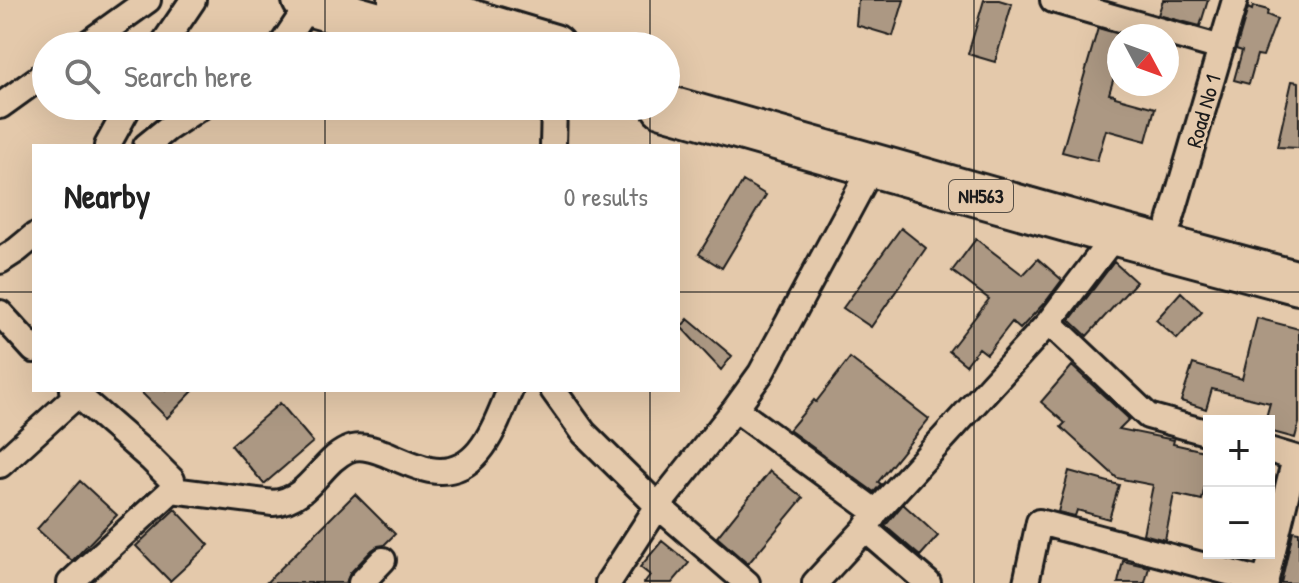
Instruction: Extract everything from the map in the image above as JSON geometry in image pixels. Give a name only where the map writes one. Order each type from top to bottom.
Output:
[{"type":"highway","points":[[400,0],[507,32]]},
{"type":"highway","points":[[309,2],[408,32]]},
{"type":"highway","name":"NH563","points":[[680,81],[1299,257]]},
{"type":"highway","name":"NH563","points":[[680,111],[1299,283]]},
{"type":"street","points":[[103,32],[148,0]]},
{"type":"street","points":[[171,32],[193,0]]},
{"type":"street","points":[[1053,0],[1221,48]]},
{"type":"street","name":"Road No 1","points":[[1170,222],[1235,0]]},
{"type":"street","points":[[290,32],[309,2]]},
{"type":"street","points":[[0,106],[32,83]]},
{"type":"street","points":[[108,144],[121,120]]},
{"type":"street","points":[[149,144],[182,120]]},
{"type":"street","points":[[553,144],[554,120]]},
{"type":"street","points":[[608,583],[658,506],[761,373],[873,165]]},
{"type":"street","points":[[815,583],[1049,322],[1116,234]]},
{"type":"street","points":[[0,261],[32,238]]},
{"type":"street","points":[[0,313],[32,348]]},
{"type":"street","points":[[1049,322],[1148,416],[1203,431]]},
{"type":"street","points":[[172,490],[281,502],[300,493],[348,449],[361,447],[429,470],[448,472],[463,466],[480,451],[494,429],[509,392]]},
{"type":"street","points":[[554,392],[584,433],[658,506],[747,583]]},
{"type":"street","points":[[0,465],[74,393],[172,480],[172,490],[70,583]]},
{"type":"street","points":[[735,409],[871,521],[928,583]]},
{"type":"street","points":[[1026,583],[1039,522],[1266,582],[1297,458],[1275,452]]},
{"type":"street","points":[[361,583],[383,560]]},
{"type":"building","points":[[858,0],[904,0],[893,36],[856,25]]},
{"type":"building","points":[[984,0],[1012,4],[995,62],[968,54]]},
{"type":"building","points":[[1163,0],[1208,0],[1200,26],[1158,15]]},
{"type":"building","points":[[1253,6],[1268,10],[1267,15],[1277,19],[1263,56],[1257,55],[1249,84],[1234,80],[1242,51],[1236,49],[1248,8],[1252,10]]},
{"type":"building","points":[[1098,28],[1107,31],[1107,96],[1155,108],[1146,141],[1106,130],[1097,161],[1062,152]]},
{"type":"building","points":[[1292,81],[1299,82],[1299,148],[1277,147]]},
{"type":"building","points":[[743,181],[766,195],[722,268],[699,254]]},
{"type":"building","points":[[901,228],[926,248],[871,327],[843,308]]},
{"type":"building","points":[[976,239],[1023,275],[1038,259],[1062,280],[1020,329],[1012,322],[987,354],[979,348],[966,365],[949,351],[989,299],[952,271]]},
{"type":"building","points":[[1114,262],[1136,282],[1087,336],[1070,320]]},
{"type":"building","points":[[1181,292],[1202,312],[1177,339],[1156,320]]},
{"type":"building","points":[[1257,318],[1299,329],[1299,423],[1295,438],[1275,433],[1275,415],[1267,415],[1270,403],[1212,389],[1206,409],[1181,401],[1193,364],[1242,379]]},
{"type":"building","points":[[688,319],[732,356],[721,370],[681,327]]},
{"type":"building","points":[[850,358],[929,419],[878,482],[881,484],[874,492],[789,430],[814,400],[816,402]]},
{"type":"building","points":[[1072,366],[1129,419],[1119,429],[1174,440],[1173,444],[1203,451],[1202,500],[1174,494],[1165,540],[1143,534],[1153,485],[1117,478],[1061,427],[1065,423],[1041,402]]},
{"type":"building","points":[[141,392],[192,392],[167,418]]},
{"type":"building","points":[[280,403],[313,442],[264,484],[231,445]]},
{"type":"building","points":[[770,471],[803,498],[748,564],[717,537]]},
{"type":"building","points":[[1069,471],[1119,485],[1109,519],[1077,510],[1075,516],[1058,512]]},
{"type":"building","points":[[80,481],[117,515],[72,561],[37,529]]},
{"type":"building","points":[[355,494],[395,534],[384,545],[372,550],[350,573],[346,583],[266,583]]},
{"type":"building","points":[[903,504],[938,536],[920,556],[885,526]]},
{"type":"building","points":[[175,509],[209,545],[170,581],[136,546]]},
{"type":"building","points":[[1293,531],[1299,532],[1299,583],[1281,583]]},
{"type":"building","points":[[662,541],[689,563],[672,583],[644,583],[650,575],[640,567]]},
{"type":"building","points":[[1123,561],[1149,567],[1145,583],[1118,583]]}]
